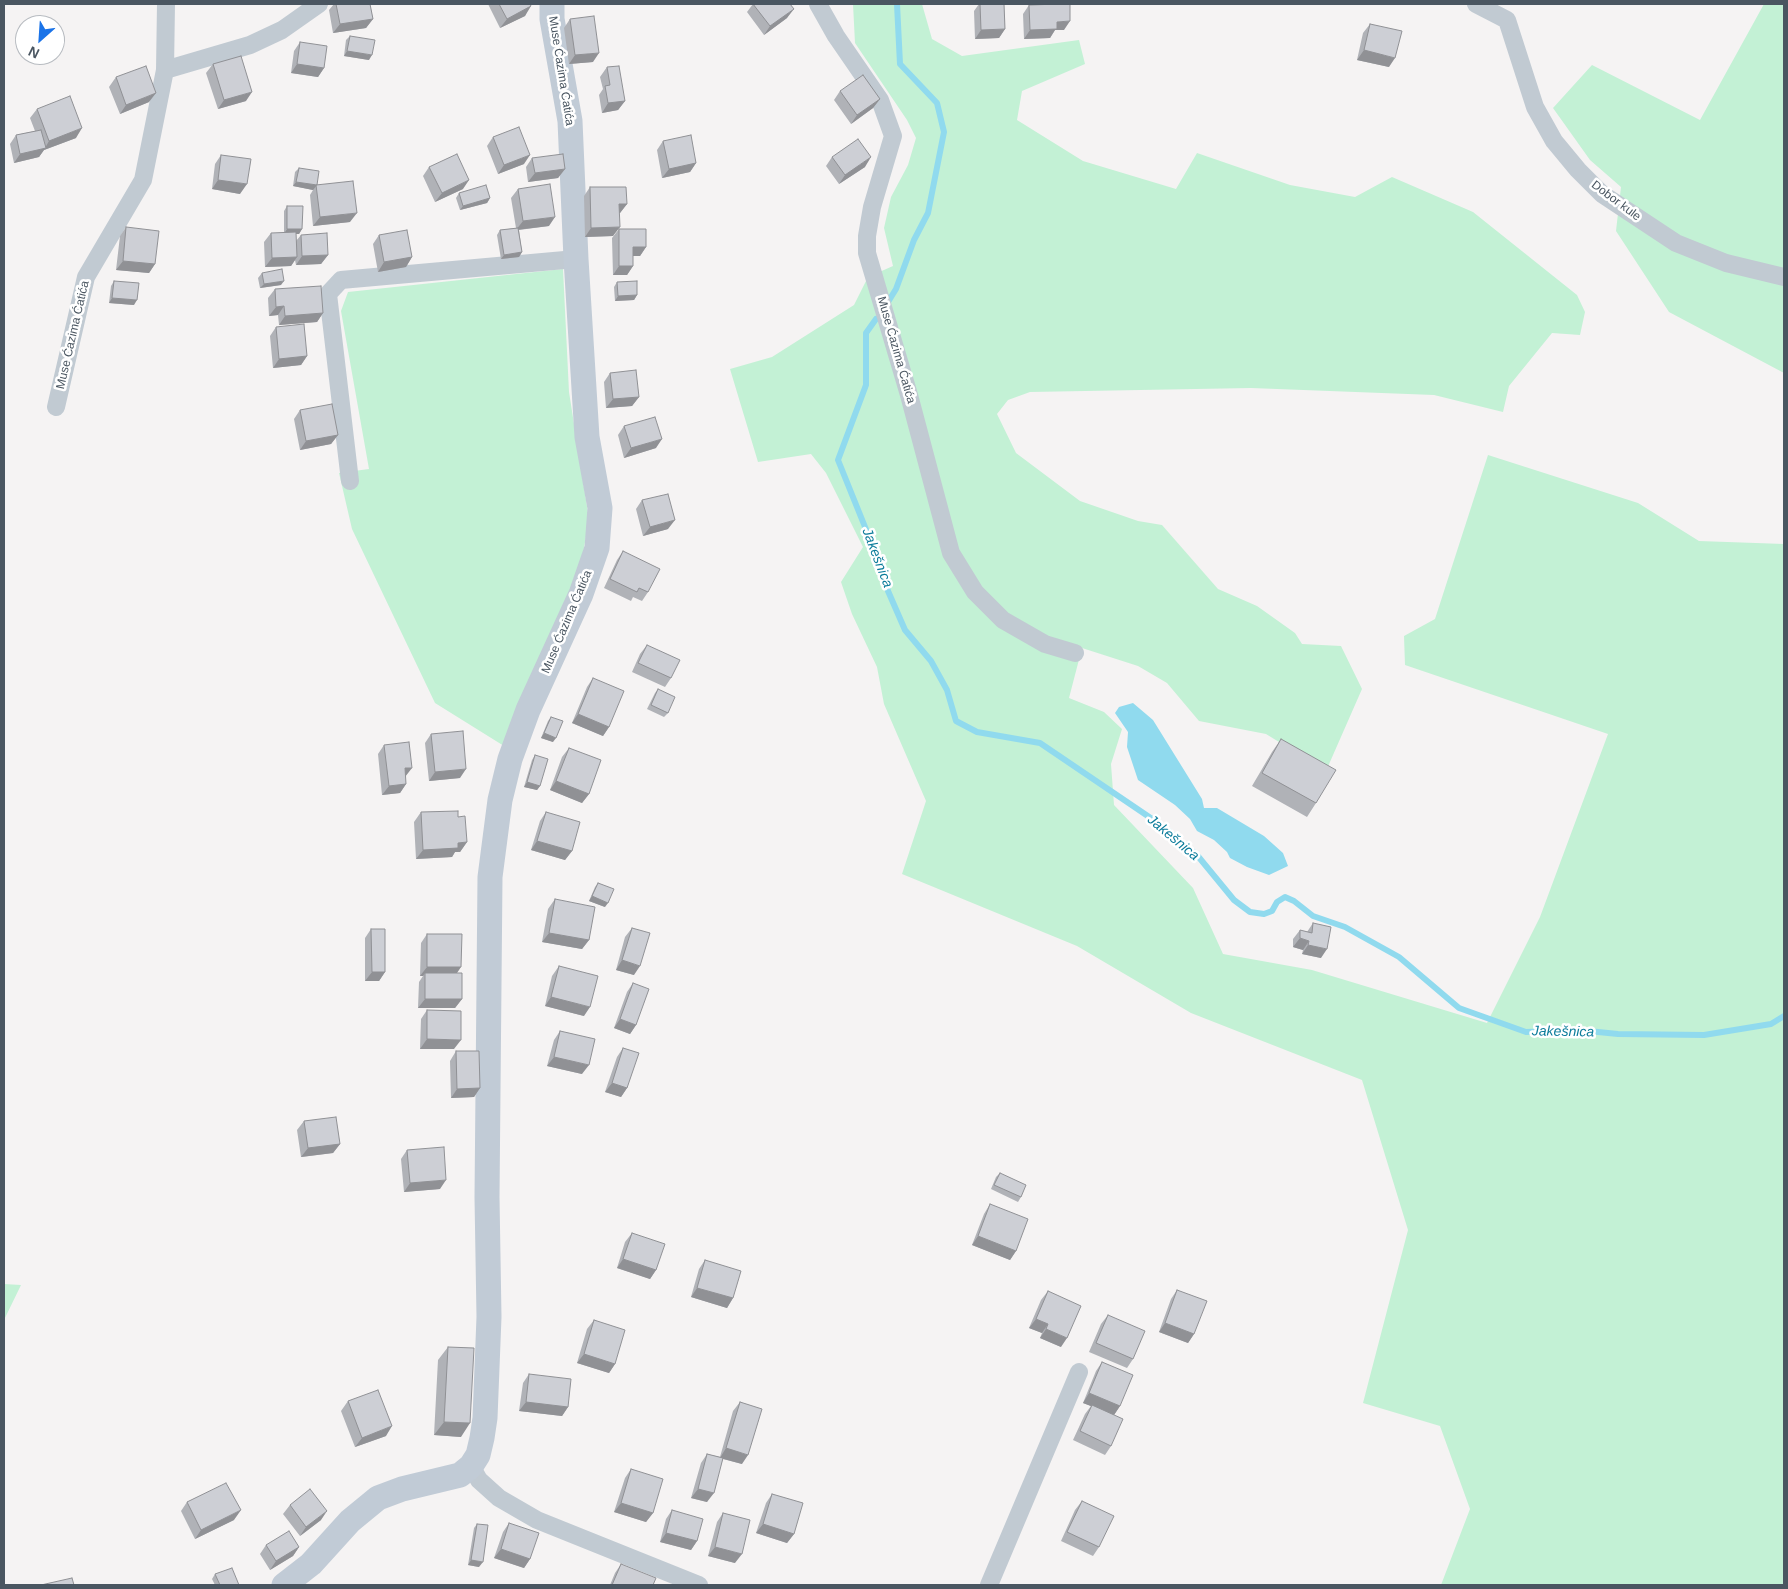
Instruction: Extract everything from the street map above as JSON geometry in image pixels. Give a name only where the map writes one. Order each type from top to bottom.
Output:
[{"type":"street","name":"Muse Ćazima Ćatića","points":[[56,407],[86,277],[143,180],[165,70],[166,4]]},
{"type":"street","points":[[165,70],[250,45],[282,30],[319,4]]},
{"type":"street","name":"Muse Ćazima Ćatića","points":[[471,1466],[478,1455],[485,1418],[490,1317],[487,1197],[490,877],[500,800],[510,758],[528,710],[581,594],[597,548],[600,508],[587,437],[570,121],[552,19],[552,4]]},
{"type":"street","name":"Muse Ćazima Ćatića","points":[[818,4],[836,36],[880,100],[893,136],[872,207],[867,236],[867,253],[909,395],[951,553],[975,592],[1004,620],[1044,644],[1075,653]]},
{"type":"street","name":"Dobor kule","points":[[1476,4],[1507,20],[1535,107],[1554,141],[1578,170],[1602,194],[1676,243],[1726,263],[1784,277]]},
{"type":"street","points":[[350,480],[328,294],[341,280],[576,259]]},
{"type":"street","points":[[989,1585],[1079,1372]]},
{"type":"street","points":[[284,1585],[311,1564],[350,1521],[378,1498],[402,1489],[460,1475],[471,1466],[479,1480],[499,1498],[537,1520],[699,1585]]},
{"type":"green space","points":[[853,4],[922,4],[932,39],[962,56],[1079,40],[1085,64],[1022,91],[1017,120],[1083,161],[1176,189],[1197,153],[1290,185],[1355,197],[1392,177],[1473,212],[1577,295],[1585,312],[1580,335],[1552,333],[1509,386],[1503,412],[1434,395],[1251,388],[1030,392],[1008,400],[997,414],[1016,453],[1080,501],[1138,521],[1162,525],[1218,589],[1257,606],[1295,633],[1302,644],[1341,646],[1362,689],[1326,771],[1266,734],[1199,721],[1167,683],[1138,666],[1082,648],[1069,698],[1104,712],[1122,729],[1111,764],[1114,805],[1193,888],[1223,954],[1312,970],[1487,1023],[1540,917],[1608,734],[1405,665],[1404,636],[1435,619],[1488,455],[1638,503],[1699,541],[1784,544],[1784,1585],[1441,1585],[1470,1509],[1440,1426],[1363,1403],[1408,1230],[1362,1080],[1191,1013],[1077,946],[902,874],[926,801],[884,704],[877,667],[852,614],[841,582],[863,547],[826,473],[811,454],[758,462],[730,369],[772,357],[854,305],[868,277],[893,266],[884,228],[891,197],[908,165],[916,138],[907,120],[855,43]]},
{"type":"green space","points":[[1764,4],[1784,4],[1784,373],[1669,312],[1616,231],[1621,187],[1590,160],[1553,108],[1592,65],[1700,120]]},
{"type":"green space","points":[[563,269],[569,392],[589,519],[578,583],[504,746],[435,703],[352,529],[339,473],[369,469],[341,311],[348,292]]},
{"type":"green space","points":[[4,1284],[21,1285],[4,1320]]},
{"type":"water","points":[[1133,703],[1153,720],[1202,799],[1204,808],[1217,808],[1264,836],[1283,853],[1288,866],[1269,875],[1230,858],[1227,852],[1214,840],[1197,831],[1190,819],[1175,805],[1138,780],[1127,747],[1128,732],[1115,713],[1119,707]]},
{"type":"building","points":[[336,4],[370,4],[373,19],[340,24]]},
{"type":"building","points":[[499,4],[530,4],[531,6],[507,19]]},
{"type":"building","points":[[753,4],[790,4],[794,9],[770,26]]},
{"type":"building","points":[[980,4],[1004,4],[1005,29],[981,30]]},
{"type":"building","points":[[1070,4],[1070,21],[1057,22],[1057,29],[1030,30],[1029,5]]},
{"type":"building","points":[[594,16],[599,53],[575,55],[570,19]]},
{"type":"building","points":[[1370,24],[1402,31],[1395,58],[1364,50]]},
{"type":"building","points":[[350,36],[375,40],[372,55],[347,51]]},
{"type":"building","points":[[300,42],[327,46],[324,68],[297,64]]},
{"type":"building","points":[[241,56],[252,92],[224,100],[213,64]]},
{"type":"building","points":[[146,66],[156,93],[126,105],[116,77]]},
{"type":"building","points":[[619,66],[625,101],[608,103],[605,86],[610,85],[607,67]]},
{"type":"building","points":[[863,75],[880,99],[857,115],[840,91]]},
{"type":"building","points":[[70,96],[82,128],[49,141],[37,109]]},
{"type":"building","points":[[519,127],[530,155],[504,165],[493,137]]},
{"type":"building","points":[[41,130],[46,148],[20,154],[16,135]]},
{"type":"building","points":[[691,135],[696,163],[669,169],[663,141]]},
{"type":"building","points":[[858,139],[871,157],[845,175],[832,157]]},
{"type":"building","points":[[457,154],[469,180],[442,193],[429,167]]},
{"type":"building","points":[[563,154],[565,169],[535,173],[532,158]]},
{"type":"building","points":[[221,155],[251,159],[247,184],[218,180]]},
{"type":"building","points":[[299,168],[319,171],[317,185],[296,182]]},
{"type":"building","points":[[353,181],[357,213],[320,217],[316,185]]},
{"type":"building","points":[[550,184],[555,217],[523,221],[518,189]]},
{"type":"building","points":[[486,185],[490,198],[463,206],[459,193]]},
{"type":"building","points":[[590,187],[626,187],[627,204],[619,204],[620,227],[591,228]]},
{"type":"building","points":[[287,206],[303,206],[302,229],[287,229]]},
{"type":"building","points":[[126,227],[159,231],[155,264],[123,261]]},
{"type":"building","points":[[518,228],[522,252],[504,255],[500,230]]},
{"type":"building","points":[[619,229],[646,229],[646,247],[633,247],[633,266],[619,266]]},
{"type":"building","points":[[407,230],[412,257],[384,262],[379,235]]},
{"type":"building","points":[[296,232],[297,257],[272,258],[271,233]]},
{"type":"building","points":[[327,233],[328,255],[302,256],[301,235]]},
{"type":"building","points":[[282,269],[284,281],[264,284],[262,273]]},
{"type":"building","points":[[114,281],[139,283],[137,300],[112,298]]},
{"type":"building","points":[[637,281],[637,295],[618,296],[617,282]]},
{"type":"building","points":[[321,286],[323,313],[285,316],[284,306],[276,307],[275,289]]},
{"type":"building","points":[[304,324],[307,356],[279,359],[276,327]]},
{"type":"building","points":[[636,370],[639,397],[613,399],[610,373]]},
{"type":"building","points":[[332,404],[338,435],[306,441],[300,410]]},
{"type":"building","points":[[655,417],[662,439],[631,448],[624,426]]},
{"type":"building","points":[[668,494],[675,520],[650,527],[642,500]]},
{"type":"building","points":[[623,551],[660,569],[648,592],[639,588],[637,592],[610,579]]},
{"type":"building","points":[[647,645],[680,660],[671,678],[638,663]]},
{"type":"building","points":[[593,678],[624,691],[609,727],[578,714]]},
{"type":"building","points":[[658,689],[675,697],[668,713],[651,705]]},
{"type":"building","points":[[551,717],[563,721],[556,738],[544,733]]},
{"type":"building","points":[[463,731],[466,769],[435,772],[431,734]]},
{"type":"building","points":[[1281,739],[1336,770],[1316,803],[1262,773]]},
{"type":"building","points":[[409,742],[412,768],[405,768],[406,784],[389,786],[384,745]]},
{"type":"building","points":[[569,748],[601,760],[589,794],[556,781]]},
{"type":"building","points":[[535,755],[548,759],[540,786],[527,782]]},
{"type":"building","points":[[458,811],[458,817],[465,816],[467,842],[458,843],[458,848],[423,850],[421,812]]},
{"type":"building","points":[[546,812],[580,822],[572,851],[537,841]]},
{"type":"building","points":[[598,883],[614,889],[608,903],[592,896]]},
{"type":"building","points":[[555,899],[595,907],[589,940],[549,933]]},
{"type":"building","points":[[1313,923],[1331,927],[1327,949],[1308,945],[1309,941],[1300,938],[1300,930],[1312,933]]},
{"type":"building","points":[[632,928],[650,933],[640,966],[622,960]]},
{"type":"building","points":[[371,929],[385,929],[385,972],[372,972]]},
{"type":"building","points":[[427,934],[462,934],[461,967],[427,967]]},
{"type":"building","points":[[559,966],[598,976],[590,1007],[551,997]]},
{"type":"building","points":[[425,973],[462,973],[462,999],[425,999]]},
{"type":"building","points":[[633,983],[649,989],[636,1025],[620,1019]]},
{"type":"building","points":[[427,1010],[461,1011],[461,1040],[427,1039]]},
{"type":"building","points":[[560,1031],[595,1039],[589,1065],[554,1057]]},
{"type":"building","points":[[623,1048],[639,1053],[627,1088],[612,1083]]},
{"type":"building","points":[[456,1051],[479,1051],[480,1088],[457,1089]]},
{"type":"building","points":[[336,1117],[340,1144],[308,1148],[304,1121]]},
{"type":"building","points":[[444,1147],[446,1180],[410,1183],[407,1150]]},
{"type":"building","points":[[1000,1173],[1026,1185],[1021,1197],[994,1185]]},
{"type":"building","points":[[990,1204],[1028,1219],[1016,1251],[978,1236]]},
{"type":"building","points":[[632,1233],[665,1244],[656,1270],[623,1259]]},
{"type":"building","points":[[705,1260],[741,1271],[733,1298],[697,1288]]},
{"type":"building","points":[[1177,1290],[1207,1301],[1194,1334],[1165,1323]]},
{"type":"building","points":[[1048,1291],[1081,1306],[1067,1338],[1046,1329],[1048,1324],[1036,1319]]},
{"type":"building","points":[[1108,1315],[1145,1331],[1133,1359],[1096,1343]]},
{"type":"building","points":[[594,1320],[625,1330],[615,1364],[584,1354]]},
{"type":"building","points":[[448,1347],[474,1348],[470,1423],[444,1422]]},
{"type":"building","points":[[1102,1362],[1133,1375],[1120,1406],[1089,1393]]},
{"type":"building","points":[[529,1374],[571,1379],[568,1407],[526,1402]]},
{"type":"building","points":[[378,1390],[392,1426],[362,1438],[348,1401]]},
{"type":"building","points":[[740,1402],[762,1409],[748,1455],[726,1448]]},
{"type":"building","points":[[1092,1405],[1123,1419],[1111,1446],[1080,1431]]},
{"type":"building","points":[[707,1454],[723,1458],[714,1493],[698,1489]]},
{"type":"building","points":[[631,1469],[663,1479],[653,1513],[621,1503]]},
{"type":"building","points":[[226,1483],[241,1510],[201,1530],[187,1502]]},
{"type":"building","points":[[310,1489],[327,1511],[306,1527],[290,1505]]},
{"type":"building","points":[[772,1494],[803,1503],[794,1534],[763,1524]]},
{"type":"building","points":[[1082,1501],[1114,1516],[1099,1547],[1067,1532]]},
{"type":"building","points":[[672,1510],[703,1519],[697,1541],[666,1533]]},
{"type":"building","points":[[723,1513],[750,1520],[742,1554],[715,1547]]},
{"type":"building","points":[[509,1523],[539,1533],[530,1559],[501,1549]]},
{"type":"building","points":[[477,1524],[488,1525],[483,1562],[471,1560]]},
{"type":"building","points":[[289,1531],[299,1547],[276,1561],[266,1545]]},
{"type":"building","points":[[621,1564],[656,1578],[653,1585],[612,1585]]},
{"type":"building","points":[[232,1568],[239,1585],[220,1585],[215,1574]]},
{"type":"building","points":[[72,1578],[74,1585],[41,1585]]},
{"type":"waterway","name":"Jakešnica","points":[[888,302],[896,289],[914,240],[928,213],[944,132],[937,103],[900,64],[897,4]]},
{"type":"waterway","name":"Jakešnica","points":[[876,319],[866,333],[866,385],[838,460],[884,574],[888,591],[905,630],[931,661],[947,690],[956,721],[977,732],[1040,743],[1164,827],[1197,855],[1234,900],[1250,912],[1264,914],[1272,911],[1277,902],[1285,897],[1294,901],[1313,916],[1345,927],[1399,957],[1459,1008],[1526,1032],[1578,1030],[1618,1034],[1704,1035],[1771,1024],[1784,1016]]}]
